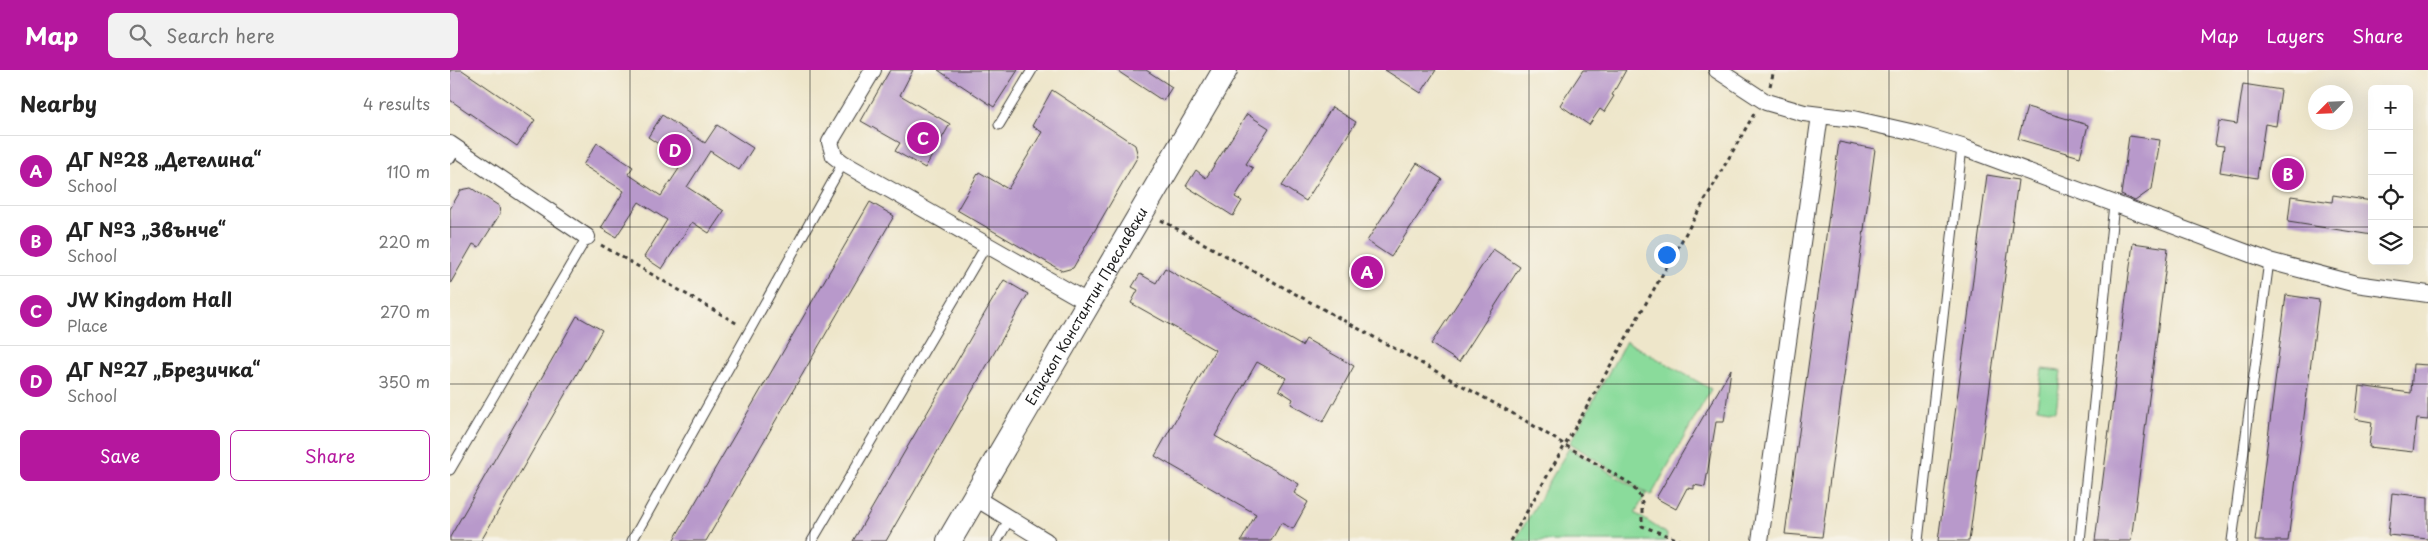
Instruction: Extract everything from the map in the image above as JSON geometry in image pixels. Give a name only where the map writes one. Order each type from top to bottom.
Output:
[{"type":"street","points":[[874,70],[830,142],[834,156],[843,163],[1089,303]]},
{"type":"street","name":"Епископ Константин Преславски","points":[[949,541],[1224,70]]},
{"type":"street","points":[[1717,70],[1766,102],[1804,113],[1853,119],[1919,134],[1962,147],[2269,261],[2356,284],[2428,294]]},
{"type":"street","points":[[1760,541],[1820,115]]},
{"type":"street","points":[[452,151],[587,237]]},
{"type":"street","points":[[974,497],[1046,541]]},
{"type":"lane","points":[[999,125],[1032,70]]},
{"type":"lane","points":[[1918,541],[1962,147]]},
{"type":"lane","points":[[632,541],[843,163]]},
{"type":"lane","points":[[2080,541],[2114,204]]},
{"type":"lane","points":[[450,470],[587,237]]},
{"type":"lane","points":[[812,541],[987,244]]},
{"type":"lane","points":[[2232,541],[2269,261]]},
{"type":"lane","points":[[997,541],[1010,518]]},
{"type":"path","points":[[1510,541],[1752,116],[1766,102],[1774,70]]},
{"type":"path","points":[[1143,210],[1521,418],[1631,484],[1642,499],[1642,526],[1682,541]]},
{"type":"path","points":[[587,237],[749,331]]},
{"type":"green space","points":[[1626,341],[1711,389],[1651,496],[1570,443]]},
{"type":"green space","points":[[2042,369],[2061,371],[2056,411],[2037,408]]},
{"type":"green space","points":[[1569,448],[1646,494],[1635,513],[1667,534],[1666,541],[1515,541]]},
{"type":"building","points":[[450,70],[462,70],[535,120],[517,146],[450,100]]},
{"type":"building","points":[[890,70],[913,70],[900,95],[950,124],[925,168],[895,151],[900,143],[861,121]]},
{"type":"building","points":[[938,70],[1018,70],[994,107]]},
{"type":"building","points":[[1116,70],[1146,70],[1172,87],[1163,101]]},
{"type":"building","points":[[1385,70],[1436,70],[1421,93]]},
{"type":"building","points":[[1583,70],[1626,70],[1604,112],[1600,109],[1589,125],[1560,105]]},
{"type":"building","points":[[2243,84],[2281,90],[2276,126],[2265,124],[2257,178],[2220,172],[2224,146],[2215,145],[2219,121],[2237,124]]},
{"type":"building","points":[[1052,90],[1135,145],[1138,156],[1073,268],[1062,271],[957,210],[979,172],[1008,189],[1042,132],[1032,126]]},
{"type":"building","points":[[1332,107],[1356,122],[1306,201],[1282,186]]},
{"type":"building","points":[[2027,107],[2088,125],[2080,157],[2018,139]]},
{"type":"building","points":[[1247,114],[1269,128],[1246,164],[1253,168],[1235,197],[1242,201],[1233,216],[1186,186],[1196,170],[1206,178]]},
{"type":"building","points":[[662,115],[705,143],[717,125],[753,148],[739,170],[710,151],[687,187],[724,211],[709,233],[692,222],[662,269],[644,257],[667,220],[639,202],[616,237],[601,228],[624,191],[583,165],[597,143],[633,167],[628,174],[661,196],[684,161],[648,137]]},
{"type":"building","points":[[2129,136],[2160,140],[2152,189],[2135,201],[2121,195]]},
{"type":"building","points":[[1839,142],[1875,149],[1822,537],[1785,534]]},
{"type":"building","points":[[1417,163],[1442,179],[1391,257],[1367,241]]},
{"type":"building","points":[[1987,175],[2018,180],[1969,541],[1938,541]]},
{"type":"building","points":[[471,188],[499,206],[500,214],[479,247],[473,244],[450,284],[450,209],[461,190]]},
{"type":"building","points":[[2333,195],[2368,200],[2368,234],[2288,222],[2291,196],[2332,202]]},
{"type":"building","points":[[870,202],[894,216],[706,541],[673,541]]},
{"type":"building","points":[[2133,243],[2168,248],[2131,541],[2095,541]]},
{"type":"building","points":[[1493,249],[1520,267],[1459,362],[1431,344]]},
{"type":"building","points":[[1165,268],[1302,346],[1306,339],[1354,366],[1323,422],[1291,404],[1293,399],[1279,390],[1286,378],[1257,362],[1215,436],[1299,484],[1294,493],[1308,502],[1293,529],[1281,523],[1271,541],[1241,541],[1256,514],[1155,456],[1215,350],[1131,303],[1138,290],[1132,287],[1140,274],[1156,283]]},
{"type":"building","points":[[1004,280],[1028,294],[886,541],[853,541]]},
{"type":"building","points":[[2286,295],[2319,300],[2288,541],[2255,541]]},
{"type":"building","points":[[577,316],[602,330],[481,541],[450,541],[450,537]]},
{"type":"building","points":[[2413,364],[2428,365],[2428,420],[2417,419],[2413,452],[2369,447],[2372,422],[2355,419],[2359,386],[2411,393]]},
{"type":"building","points":[[1731,369],[1724,422],[1716,422],[1705,487],[1694,485],[1694,489],[1687,488],[1676,509],[1656,498]]},
{"type":"building","points":[[2392,493],[2428,497],[2428,539],[2388,535]]},
{"type":"place","name":"JW Kingdom Hall","points":[[923,138]]},
{"type":"place","name":"ДГ №27 „Брезичка“","points":[[675,150]]},
{"type":"place","name":"ДГ №3 „Звънче“","points":[[2288,174]]},
{"type":"place","name":"ДГ №28 „Детелина“","points":[[1367,272]]}]
